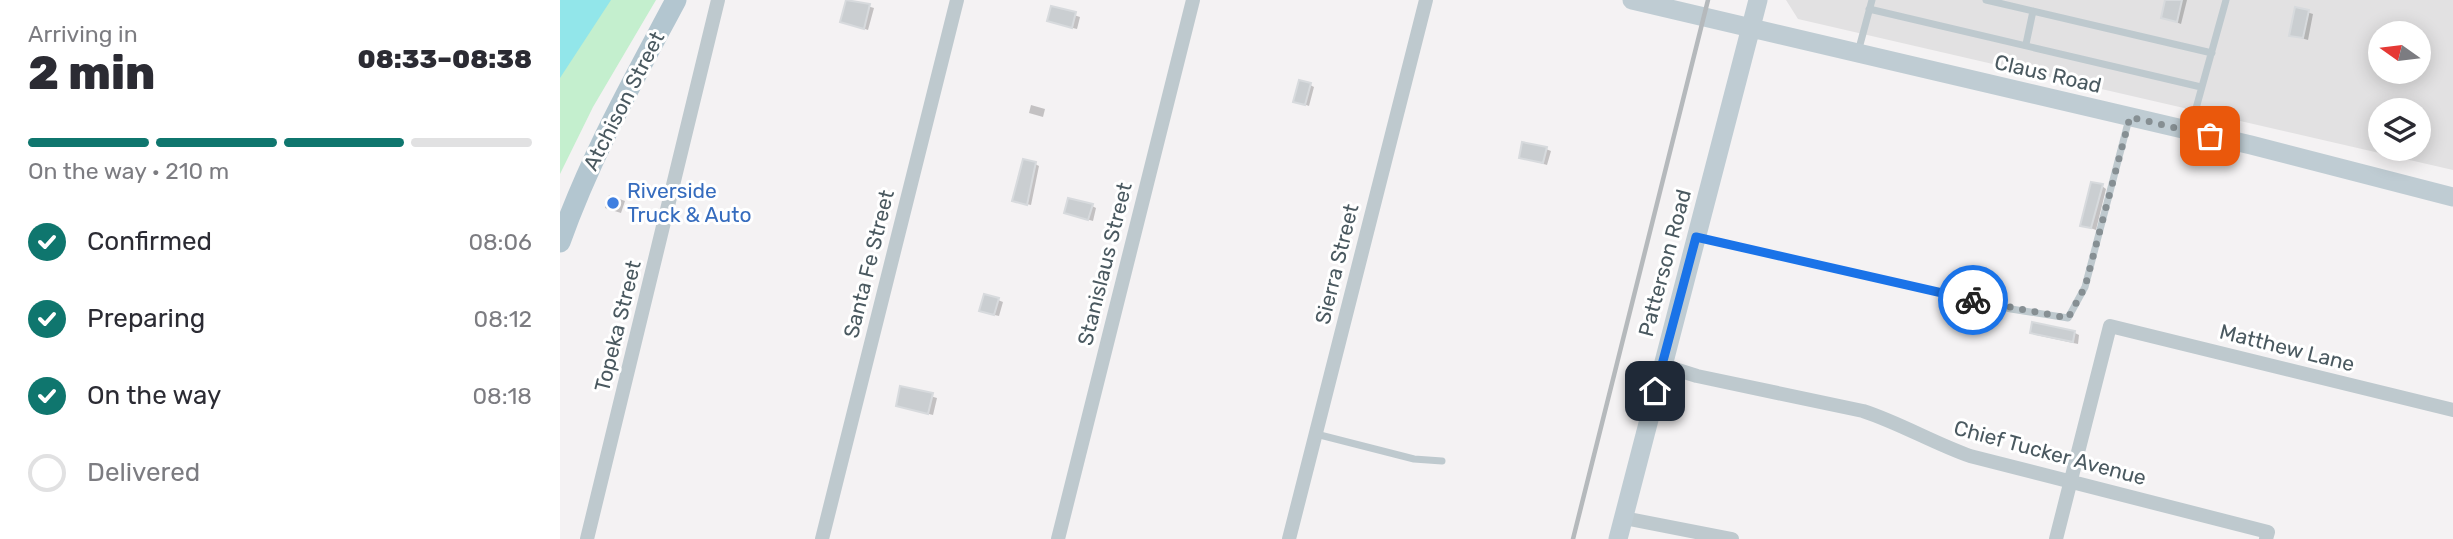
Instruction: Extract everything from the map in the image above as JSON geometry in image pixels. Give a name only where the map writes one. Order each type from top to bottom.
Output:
[{"type":"main road","name":"Atchison Street","points":[[560,242],[593,160],[676,0]]},
{"type":"main road","name":"Claus Road","points":[[1632,0],[2189,131],[2453,197]]},
{"type":"main road","name":"Patterson Road","points":[[1618,539],[1758,0]]},
{"type":"street","name":"Topeka Street","points":[[587,539],[718,0]]},
{"type":"street","name":"Santa Fe Street","points":[[822,539],[957,0]]},
{"type":"street","name":"Stanislaus Street","points":[[1058,539],[1193,0]]},
{"type":"street","name":"Sierra Street","points":[[1289,539],[1426,0]]},
{"type":"street","name":"Matthew Lane","points":[[2070,482],[2110,326],[2453,410]]},
{"type":"street","name":"Chief Tucker Avenue","points":[[1662,365],[1697,376],[1863,411],[1889,419],[1941,446],[1970,456],[2267,535]]},
{"type":"street","points":[[2056,539],[2070,482]]},
{"type":"street","points":[[1623,518],[1732,539]]},
{"type":"lane","points":[[1986,0],[2212,53]]},
{"type":"lane","points":[[2189,131],[2226,0]]},
{"type":"lane","points":[[1858,53],[1870,4],[2201,87]]},
{"type":"lane","points":[[2026,44],[2033,10]]},
{"type":"lane","points":[[1696,237],[2011,309],[2068,318],[2085,287],[2130,117]]},
{"type":"lane","points":[[1316,434],[1414,459],[1442,461]]},
{"type":"shaded area","points":[[1786,0],[2453,0],[2453,170],[2414,161],[2431,161],[2431,98],[2368,98],[2368,150],[1798,19]]},
{"type":"green space","points":[[560,0],[656,0],[593,107],[560,174]]},
{"type":"water","points":[[560,0],[611,0],[560,78]]},
{"type":"building","points":[[846,0],[870,4],[864,29],[840,22]]},
{"type":"building","points":[[2165,0],[2182,0],[2177,22],[2161,18]]},
{"type":"building","points":[[1051,6],[1076,12],[1072,28],[1047,21]]},
{"type":"building","points":[[2295,7],[2309,10],[2303,38],[2289,36]]},
{"type":"building","points":[[1299,80],[1311,83],[1305,105],[1293,102]]},
{"type":"building","points":[[1522,142],[1547,147],[1543,163],[1519,158]]},
{"type":"building","points":[[1023,159],[1036,162],[1027,205],[1012,201]]},
{"type":"building","points":[[2091,182],[2103,184],[2091,228],[2080,226]]},
{"type":"building","points":[[1068,198],[1093,204],[1088,220],[1064,213]]},
{"type":"building","points":[[984,294],[999,298],[994,315],[979,311]]},
{"type":"building","points":[[2032,322],[2075,331],[2073,342],[2030,333]]},
{"type":"building","points":[[900,386],[933,393],[928,414],[896,406]]},
{"type":"railway","points":[[1573,539],[1708,0]]},
{"type":"way so far","points":[[1973,300],[2068,318],[2085,287],[2130,117],[2210,136]]},
{"type":"place","name":"Riverside Truck & Auto","points":[[613,203]]},
{"type":"route","points":[[1655,391],[1696,237],[1973,300]]}]
